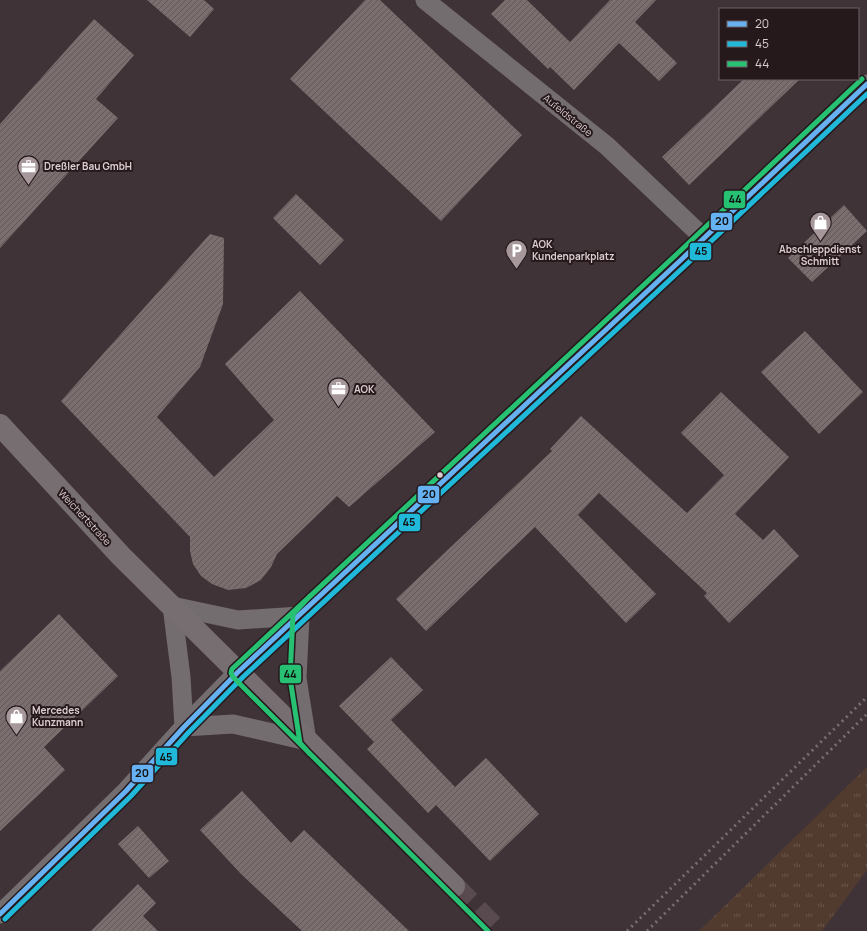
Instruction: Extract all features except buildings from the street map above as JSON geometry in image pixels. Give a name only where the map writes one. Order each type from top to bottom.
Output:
[{"type":"main road","name":"Weichertstraße","points":[[0,425],[121,556],[454,886]]},
{"type":"street","name":"Aufeldstraße","points":[[425,0],[607,146],[704,238]]},
{"type":"street","points":[[0,914],[126,791],[184,727],[238,672],[300,616],[867,84]]},
{"type":"street","points":[[184,727],[181,677],[172,606],[238,620],[300,616]]},
{"type":"street","points":[[184,727],[232,724],[307,741],[297,678],[300,616]]},
{"type":"green space","points":[[867,767],[867,870],[822,931],[699,931]]},
{"type":"tunnel","points":[[454,886],[498,931]]},
{"type":"railway","points":[[627,931],[867,697]]},
{"type":"railway","points":[[647,931],[867,714]]},
{"type":"transit line","name":"44","points":[[488,931],[233,677],[231,673],[232,669],[678,253],[862,79]]},
{"type":"transit line","name":"20","points":[[0,914],[126,791],[184,727],[238,672],[683,258],[867,84]]},
{"type":"transit line","name":"45","points":[[5,919],[131,796],[189,732],[243,677],[688,263],[867,94]]},
{"type":"transit line","name":"44","points":[[310,596],[293,614],[290,678],[300,743],[310,754]]},
{"type":"place","name":"Dreßler Bau GmbH","points":[[28,186]]},
{"type":"place","name":"Abschleppdienst Schmitt","points":[[820,242]]},
{"type":"place","name":"AOK Kundenparkplatz","points":[[516,270]]},
{"type":"place","name":"AOK","points":[[339,408]]},
{"type":"place","name":"Mercedes Kunzmann","points":[[16,736]]}]
